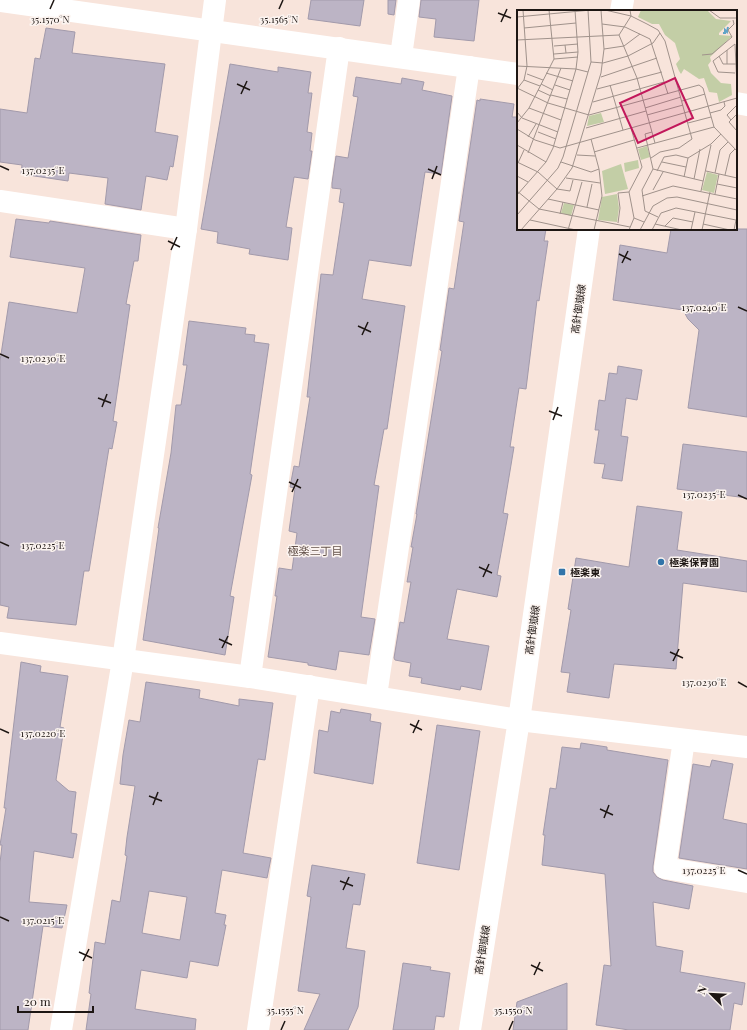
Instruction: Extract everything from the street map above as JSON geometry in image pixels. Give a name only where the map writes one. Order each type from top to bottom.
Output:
[{"type":"street","points":[[61,1030],[123,660],[186,229],[216,0]]},
{"type":"street","points":[[401,56],[409,0]]},
{"type":"street","points":[[621,10],[623,0]]},
{"type":"street","points":[[0,1],[212,32],[401,56],[517,74]]},
{"type":"street","points":[[250,677],[339,48]]},
{"type":"street","points":[[376,696],[469,67]]},
{"type":"street","points":[[737,103],[747,105]]},
{"type":"street","points":[[0,201],[186,229]]},
{"type":"street","name":"高針御嶽線","points":[[470,1030],[519,720],[589,230]]},
{"type":"street","points":[[0,643],[250,677],[519,720],[747,748]]},
{"type":"street","points":[[258,1030],[309,686]]},
{"type":"street","points":[[684,740],[666,868],[747,882]]},
{"type":"building","points":[[311,0],[364,0],[360,26],[308,19]]},
{"type":"building","points":[[388,0],[396,0],[394,15],[388,14]]},
{"type":"building","points":[[421,0],[479,0],[474,41],[434,37],[436,19],[419,17]]},
{"type":"building","points":[[46,28],[75,32],[72,53],[165,64],[155,132],[178,136],[173,167],[170,166],[167,180],[146,176],[141,210],[105,204],[108,178],[69,173],[68,181],[21,174],[22,165],[0,162],[0,109],[27,113],[35,58],[40,59]]},
{"type":"building","points":[[230,64],[278,72],[278,67],[311,72],[308,93],[312,93],[307,132],[312,133],[310,151],[312,151],[308,179],[294,177],[286,227],[292,228],[288,260],[249,254],[250,249],[217,243],[218,232],[201,229]]},
{"type":"building","points":[[356,77],[401,84],[402,78],[424,82],[422,90],[452,96],[441,174],[425,172],[411,266],[369,260],[362,299],[405,306],[387,429],[384,429],[374,485],[379,486],[361,617],[375,619],[369,655],[339,651],[336,670],[308,665],[308,663],[268,657],[277,596],[275,596],[279,568],[292,570],[297,533],[289,531],[295,488],[290,487],[294,466],[299,467],[310,397],[307,397],[321,274],[333,275],[344,203],[339,202],[341,189],[332,188],[332,183],[336,156],[348,158],[358,97],[353,96]]},
{"type":"building","points":[[480,99],[514,104],[512,117],[517,117],[517,230],[546,230],[544,241],[548,241],[539,301],[537,300],[526,389],[519,388],[510,447],[514,447],[503,513],[508,514],[497,575],[501,576],[497,597],[457,589],[447,639],[489,646],[481,690],[461,686],[460,690],[421,683],[422,678],[409,676],[411,663],[395,660],[394,658],[400,622],[404,623],[411,582],[407,582],[413,547],[411,547],[442,351],[440,350],[449,288],[454,289],[464,222],[459,221],[477,100],[480,101]]},
{"type":"building","points":[[16,219],[49,223],[50,221],[141,235],[138,261],[134,261],[126,304],[130,305],[113,421],[117,422],[112,449],[109,448],[89,571],[84,571],[76,625],[7,618],[9,607],[0,605],[0,361],[9,302],[77,313],[85,268],[10,257]]},
{"type":"building","points":[[747,229],[747,417],[688,408],[699,330],[688,319],[683,310],[613,300],[620,245],[667,253],[671,230]]},
{"type":"building","points":[[189,321],[246,328],[245,334],[255,335],[254,342],[269,344],[250,474],[252,475],[230,596],[234,597],[225,655],[143,640],[158,528],[171,453],[176,405],[181,405],[187,365],[183,365]]},
{"type":"building","points":[[618,366],[642,370],[637,400],[626,398],[621,436],[628,437],[622,481],[602,478],[605,464],[594,463],[599,430],[595,430],[599,400],[605,401],[609,373],[617,374]]},
{"type":"building","points":[[683,444],[747,452],[747,498],[677,489]]},
{"type":"building","points":[[637,506],[682,512],[677,550],[747,561],[747,592],[683,583],[676,669],[614,664],[609,698],[567,692],[570,673],[561,672],[571,610],[568,609],[576,558],[629,567]]},
{"type":"building","points":[[21,662],[41,666],[40,672],[68,676],[60,727],[64,728],[56,780],[69,791],[76,792],[71,833],[77,834],[73,858],[34,851],[29,902],[67,905],[62,928],[43,926],[28,1030],[0,1030],[0,863],[2,845],[0,845],[6,808],[4,808]]},
{"type":"building","points":[[146,682],[200,690],[199,698],[239,706],[239,699],[273,703],[265,760],[258,759],[243,853],[271,858],[267,878],[222,870],[215,913],[226,915],[224,925],[226,925],[218,966],[190,961],[187,978],[141,970],[135,1009],[196,1019],[195,1030],[86,1030],[91,994],[89,993],[95,942],[105,944],[112,900],[120,902],[127,856],[125,855],[127,837],[135,786],[120,784],[123,755],[129,720],[140,722]],"holes":[[[149,891],[187,897],[180,940],[142,933]]]},
{"type":"building","points":[[341,709],[371,714],[370,721],[381,723],[373,784],[314,773],[319,730],[328,732],[331,711],[340,713]]},
{"type":"building","points":[[437,725],[480,731],[459,870],[417,863]]},
{"type":"building","points":[[581,743],[607,747],[607,750],[668,760],[653,872],[657,877],[663,880],[693,886],[689,909],[653,902],[656,946],[683,951],[680,972],[745,983],[742,1005],[734,1003],[730,1030],[629,1030],[596,1025],[604,965],[611,966],[605,874],[542,865],[545,835],[543,835],[550,788],[556,789],[562,747],[580,749]]},
{"type":"building","points":[[712,760],[733,764],[723,819],[747,824],[747,869],[679,858],[693,764],[710,767]]},
{"type":"building","points":[[312,865],[365,874],[360,905],[353,904],[346,948],[365,951],[358,1007],[348,1030],[304,1030],[320,994],[298,991],[311,897],[307,896]]},
{"type":"building","points":[[403,963],[431,967],[430,970],[450,973],[444,1017],[436,1016],[434,1030],[393,1030]]},
{"type":"building","points":[[567,983],[567,1030],[513,1030],[517,1002]]},
{"type":"place","name":"極楽保育園","points":[[661,562]]},
{"type":"place","name":"極楽東","points":[[562,572]]},
{"type":"district","name":"極楽三丁目","points":[[315,551]]}]
